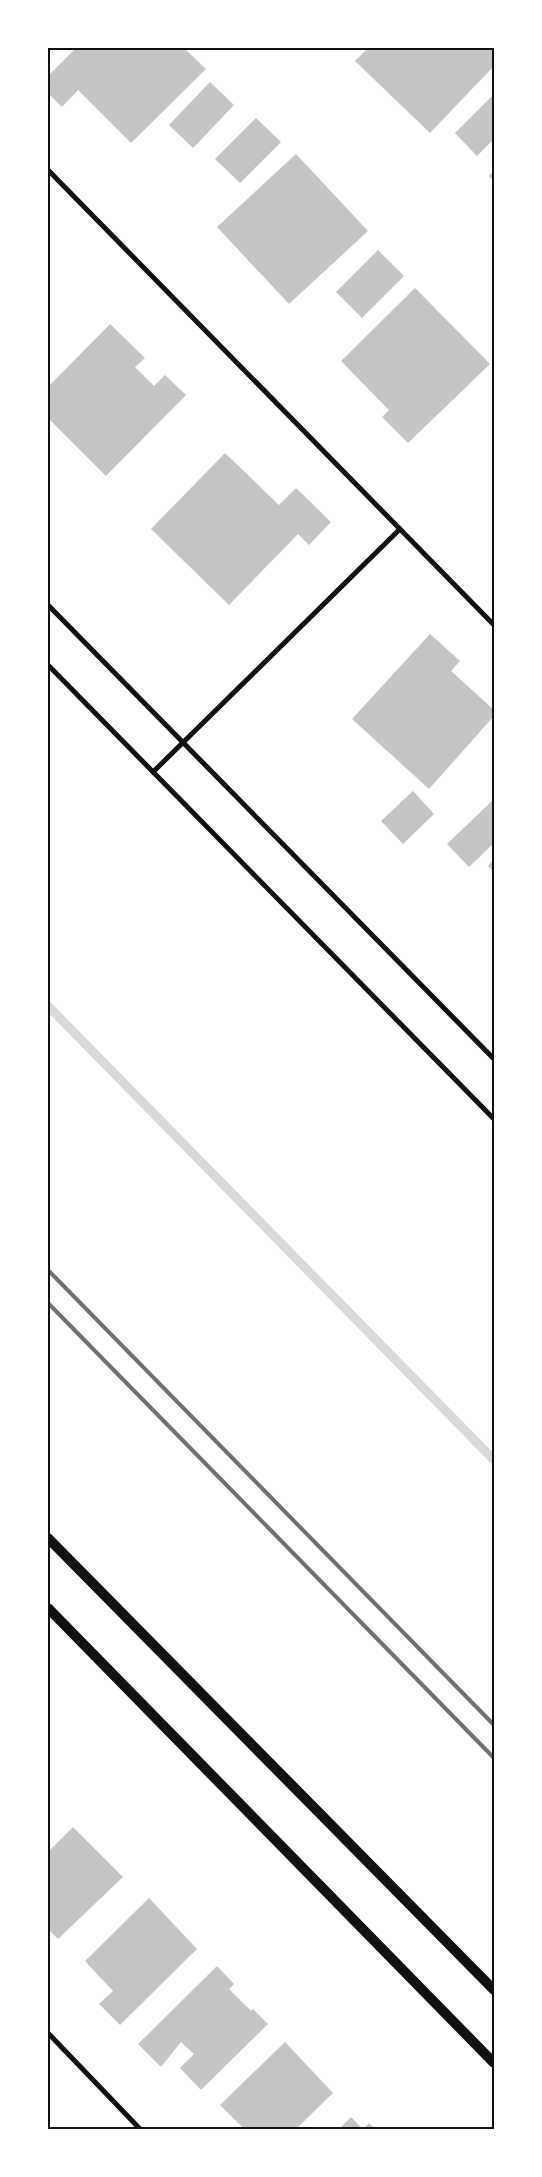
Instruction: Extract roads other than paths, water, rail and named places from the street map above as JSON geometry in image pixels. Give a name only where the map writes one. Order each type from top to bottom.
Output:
[{"type":"main road","points":[[48,1538],[494,1990]]},
{"type":"main road","points":[[48,1608],[494,2063]]},
{"type":"street","points":[[48,170],[494,625]]},
{"type":"street","points":[[153,772],[400,530]]},
{"type":"street","points":[[48,605],[494,1059]]},
{"type":"street","points":[[48,665],[494,1119]]},
{"type":"street","points":[[48,2033],[141,2130]]},
{"type":"waterway","points":[[48,1006],[494,1460]]},
{"type":"railway","points":[[48,1270],[494,1725]]},
{"type":"railway","points":[[48,1303],[494,1758]]}]
